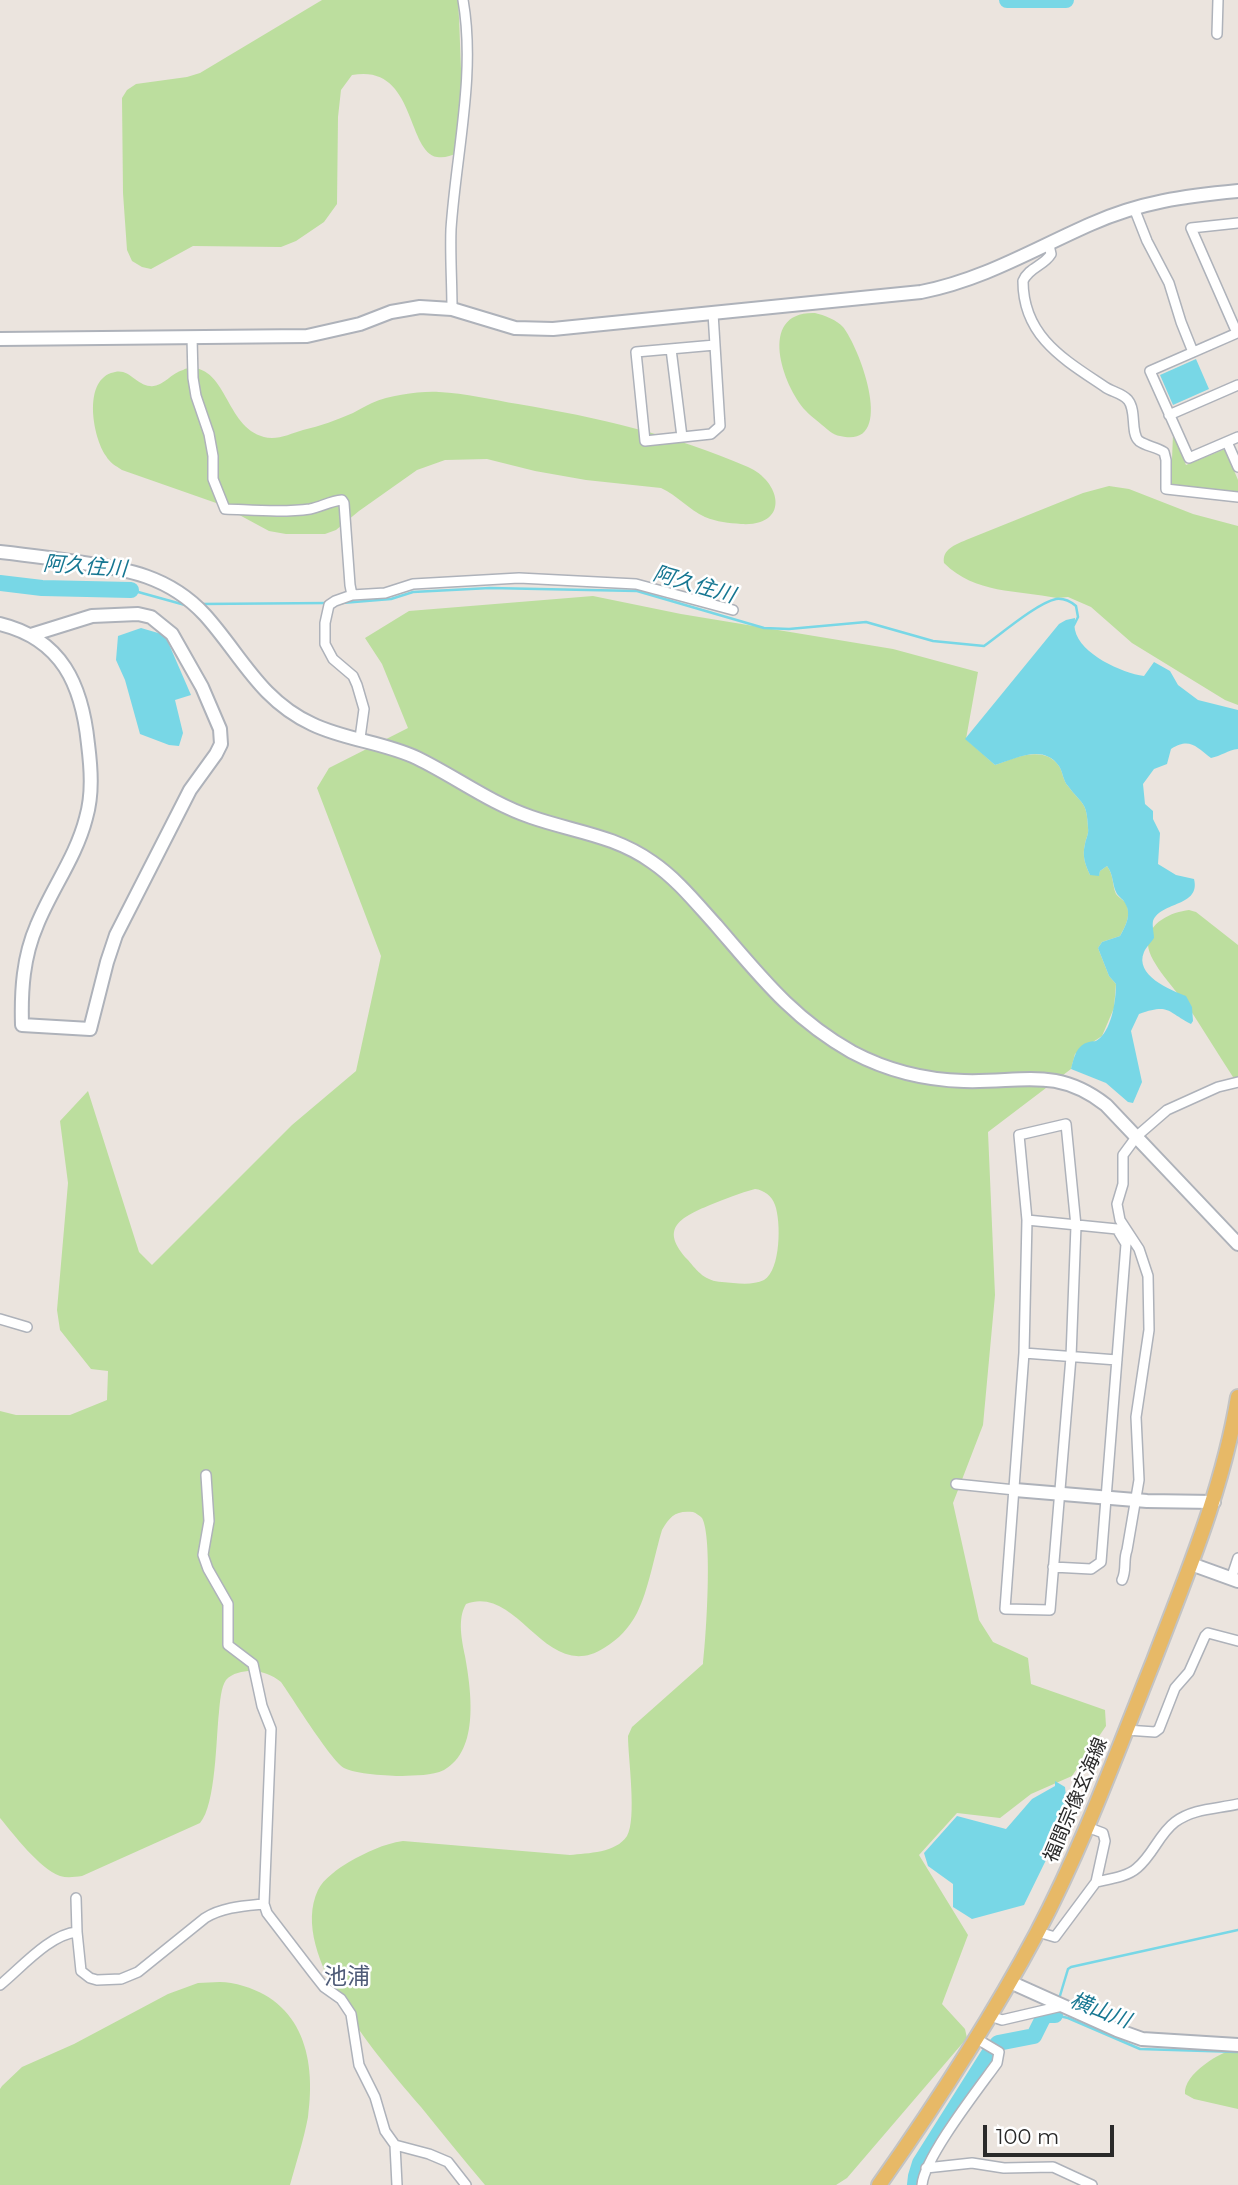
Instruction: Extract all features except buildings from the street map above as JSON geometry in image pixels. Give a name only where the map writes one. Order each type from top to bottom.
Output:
[{"type":"main road","name":"福間宗像玄海線","points":[[879,2185],[977,2039],[1038,1932],[1087,1828],[1214,1502],[1238,1397]]},
{"type":"street","points":[[452,309],[451,231],[468,59],[463,0]]},
{"type":"street","points":[[1217,33],[1223,0]]},
{"type":"street","points":[[0,339],[307,336],[360,324],[398,310],[420,307],[452,309],[503,325],[530,330],[921,292],[990,272],[1091,224],[1134,208],[1179,197],[1238,191]]},
{"type":"street","points":[[1134,208],[1147,241],[1169,283],[1193,352]]},
{"type":"street","points":[[1238,223],[1191,228],[1237,333],[1150,371],[1189,458],[1238,437]]},
{"type":"street","points":[[1049,245],[1051,254],[1048,260],[1030,270],[1023,281],[1032,322],[1043,340],[1060,357],[1112,391],[1126,397],[1130,403],[1136,437],[1140,442],[1164,452],[1166,489],[1238,497]]},
{"type":"street","points":[[713,313],[715,345],[720,426],[711,434],[645,441],[636,352],[715,345]]},
{"type":"street","points":[[192,337],[196,396],[209,434],[213,479],[225,509],[313,509],[330,501],[342,500],[352,595]]},
{"type":"street","points":[[671,349],[682,438]]},
{"type":"street","points":[[1169,415],[1238,385]]},
{"type":"street","points":[[1227,442],[1238,467]]},
{"type":"street","points":[[0,552],[120,567],[160,582],[185,597],[203,614],[261,688],[281,706],[316,726],[416,758],[506,808],[608,838],[642,855],[678,883],[799,1016],[857,1054],[924,1077],[966,1081],[1044,1079],[1070,1084],[1100,1100],[1238,1244]]},
{"type":"street","points":[[360,738],[364,709],[357,685],[353,676],[332,659],[325,644],[325,623],[329,605],[352,595],[385,593],[412,584],[519,578],[636,584],[733,610]]},
{"type":"street","points":[[0,624],[31,635],[53,652],[71,675],[82,703],[91,766],[87,817],[77,847],[31,940],[24,968],[22,1025],[90,1029],[116,936],[190,790],[216,754],[221,744],[220,729],[202,687],[172,634],[151,617],[138,614],[92,616],[31,635]]},
{"type":"street","points":[[1122,1580],[1137,1500],[1139,1480],[1136,1417],[1149,1331],[1148,1276],[1139,1249],[1120,1220],[1117,1204],[1123,1184],[1124,1155],[1137,1136],[1167,1110],[1217,1087],[1238,1082]]},
{"type":"street","points":[[1066,1124],[1076,1226],[1071,1357],[1050,1611],[1005,1609],[1024,1353],[1027,1220],[1019,1135],[1066,1124]]},
{"type":"street","points":[[1027,1220],[1117,1229],[1126,1244],[1101,1562],[1090,1569],[1053,1567]]},
{"type":"street","points":[[0,1319],[27,1327]]},
{"type":"street","points":[[1024,1353],[1117,1360]]},
{"type":"street","points":[[206,1475],[209,1521],[203,1546],[205,1562],[228,1604],[228,1644],[253,1664],[262,1706],[271,1730],[264,1903],[267,1913],[324,1987],[347,2005],[354,2024],[359,2065],[375,2097],[386,2131],[395,2145],[397,2185]]},
{"type":"street","points":[[956,1485],[1137,1500],[1214,1502]]},
{"type":"street","points":[[1191,1564],[1235,1580],[1238,1558]]},
{"type":"street","points":[[1126,1730],[1155,1732],[1159,1729],[1175,1688],[1189,1672],[1208,1633],[1238,1641]]},
{"type":"street","points":[[1096,1882],[1137,1869],[1175,1822],[1189,1814],[1211,1807],[1238,1804]]},
{"type":"street","points":[[1038,1932],[1055,1937],[1096,1882],[1105,1841],[1103,1833],[1087,1828]]},
{"type":"street","points":[[76,1898],[78,1964],[85,1976],[97,1980],[121,1979],[138,1972],[214,1913],[264,1903]]},
{"type":"street","points":[[0,1986],[54,1940],[66,1933],[77,1932]]},
{"type":"street","points":[[1010,1982],[1142,2039],[1238,2045]]},
{"type":"street","points":[[990,2016],[1002,2020],[1062,2006]]},
{"type":"street","points":[[922,2185],[926,2168],[997,2063],[999,2052],[977,2039]]},
{"type":"street","points":[[395,2145],[447,2162],[466,2185]]},
{"type":"street","points":[[926,2168],[972,2163],[1004,2168],[1053,2167],[1091,2185]]},
{"type":"green space","points":[[322,0],[458,0],[467,127],[462,148],[446,157],[437,157],[427,151],[399,94],[388,82],[373,75],[352,75],[341,90],[337,204],[324,222],[296,241],[281,247],[193,246],[151,269],[132,261],[127,250],[123,193],[122,98],[127,90],[136,84],[200,73]]},
{"type":"green space","points":[[815,313],[830,318],[843,327],[865,374],[871,413],[867,428],[857,436],[835,434],[809,415],[797,399],[783,368],[780,336],[786,324],[797,316]]},
{"type":"green space","points":[[187,368],[193,368],[214,379],[246,426],[257,434],[272,438],[335,420],[372,403],[396,396],[431,392],[469,395],[606,421],[692,445],[759,474],[774,492],[774,511],[768,518],[757,523],[723,522],[699,514],[661,488],[586,480],[487,459],[445,460],[417,470],[336,530],[325,534],[269,531],[219,504],[122,470],[109,461],[101,447],[93,411],[97,388],[102,379],[117,371],[144,385],[154,386]]},
{"type":"green space","points":[[1173,434],[1186,465],[1225,449],[1238,480],[1238,493],[1171,485]]},
{"type":"green space","points":[[1109,486],[1129,489],[1193,514],[1238,526],[1238,705],[1225,700],[1132,643],[1091,607],[1068,597],[1057,598],[983,586],[956,573],[944,563],[947,551],[958,544],[1083,493]]},
{"type":"green space","points":[[593,596],[681,614],[893,649],[978,672],[966,739],[995,765],[1037,754],[1053,759],[1066,784],[1085,808],[1088,830],[1084,856],[1090,875],[1099,875],[1107,866],[1116,894],[1127,906],[1127,919],[1120,936],[1102,942],[1098,948],[1109,976],[1116,984],[1114,1008],[1102,1036],[1075,1054],[1071,1069],[988,1132],[995,1295],[983,1425],[953,1503],[979,1620],[993,1642],[1028,1658],[1031,1684],[1105,1710],[1106,1726],[1072,1776],[1031,1794],[1000,1818],[957,1813],[919,1855],[968,1935],[942,2004],[965,2029],[967,2038],[847,2178],[836,2185],[485,2185],[363,2035],[343,2006],[316,1945],[312,1916],[320,1886],[345,1864],[382,1846],[403,1841],[570,1855],[609,1849],[622,1842],[630,1828],[628,1736],[632,1727],[703,1664],[708,1589],[707,1545],[702,1518],[694,1512],[678,1513],[665,1525],[637,1613],[623,1633],[604,1648],[584,1656],[565,1654],[549,1645],[502,1608],[485,1602],[466,1604],[461,1630],[469,1685],[468,1734],[455,1761],[444,1770],[429,1774],[396,1776],[344,1768],[321,1741],[281,1682],[271,1675],[245,1671],[228,1678],[223,1687],[212,1787],[200,1823],[82,1876],[68,1877],[60,1876],[44,1866],[0,1818],[0,1411],[16,1415],[70,1415],[107,1400],[108,1371],[91,1369],[60,1330],[57,1310],[68,1183],[60,1121],[88,1091],[139,1252],[152,1265],[292,1125],[356,1071],[381,956],[317,788],[329,768],[408,728],[382,664],[365,638],[409,611]],"holes":[[[758,1190],[772,1199],[777,1212],[777,1256],[770,1275],[764,1280],[749,1284],[706,1278],[679,1249],[674,1232],[677,1226],[699,1210],[738,1194]]]},
{"type":"green space","points":[[1189,910],[1196,912],[1238,945],[1238,1079],[1233,1077],[1150,952],[1149,937],[1156,924],[1175,913]]},
{"type":"green space","points":[[227,1982],[254,1990],[288,2014],[299,2031],[306,2050],[310,2094],[308,2117],[290,2185],[0,2185],[2,2086],[22,2067],[74,2044],[168,1994],[198,1983]]},
{"type":"green space","points":[[1238,2048],[1238,2109],[1194,2099],[1185,2094],[1186,2086],[1196,2071],[1222,2054]]},
{"type":"water","points":[[1196,359],[1209,389],[1173,405],[1160,375]]},
{"type":"water","points":[[1075,618],[1078,639],[1103,661],[1144,676],[1154,662],[1170,671],[1178,685],[1198,700],[1238,710],[1238,749],[1211,758],[1192,745],[1178,745],[1171,749],[1167,764],[1154,769],[1143,784],[1145,804],[1153,811],[1153,819],[1160,833],[1158,864],[1176,875],[1194,879],[1195,888],[1192,895],[1157,915],[1153,921],[1154,938],[1145,950],[1142,960],[1144,968],[1155,980],[1186,996],[1192,1007],[1193,1021],[1191,1024],[1163,1009],[1139,1014],[1131,1031],[1142,1082],[1133,1103],[1128,1102],[1106,1083],[1071,1069],[1078,1049],[1100,1038],[1110,1020],[1116,984],[1109,976],[1098,948],[1102,942],[1120,936],[1128,915],[1127,907],[1115,891],[1107,866],[1100,871],[1099,876],[1090,875],[1084,860],[1088,830],[1085,808],[1066,784],[1060,768],[1052,759],[1037,754],[995,765],[965,739],[1059,624]]},
{"type":"water","points":[[141,628],[165,635],[191,695],[175,700],[183,733],[179,746],[140,734],[125,680],[116,660],[118,636]]},
{"type":"water","points":[[1055,1781],[1065,1787],[1068,1815],[1024,1905],[972,1919],[953,1907],[953,1884],[928,1866],[924,1853],[957,1816],[1006,1829],[1032,1799],[1055,1786]]},
{"type":"waterway","points":[[1007,0],[1066,0]]},
{"type":"waterway","name":"阿久住川","points":[[0,583],[42,588],[131,590]]},
{"type":"waterway","name":"阿久住川","points":[[342,603],[391,599],[413,592],[490,588],[637,591],[764,628],[789,629],[866,622],[933,641],[984,646],[1029,612],[1059,599],[1067,600],[1076,606],[1078,617],[1074,625]]},
{"type":"waterway","name":"阿久住川","points":[[131,590],[185,605]]},
{"type":"waterway","name":"阿久住川","points":[[199,604],[329,603]]},
{"type":"waterway","points":[[1059,1999],[1068,1969],[1071,1967],[1238,1930]]},
{"type":"waterway","name":"横山川","points":[[1056,2009],[1055,2015],[1140,2049],[1238,2052]]},
{"type":"waterway","name":"横山川","points":[[915,2185],[920,2163],[990,2052],[998,2043],[1034,2036],[1043,2018],[1055,2015]]},
{"type":"district","name":"池浦","points":[[347,1977]]}]
